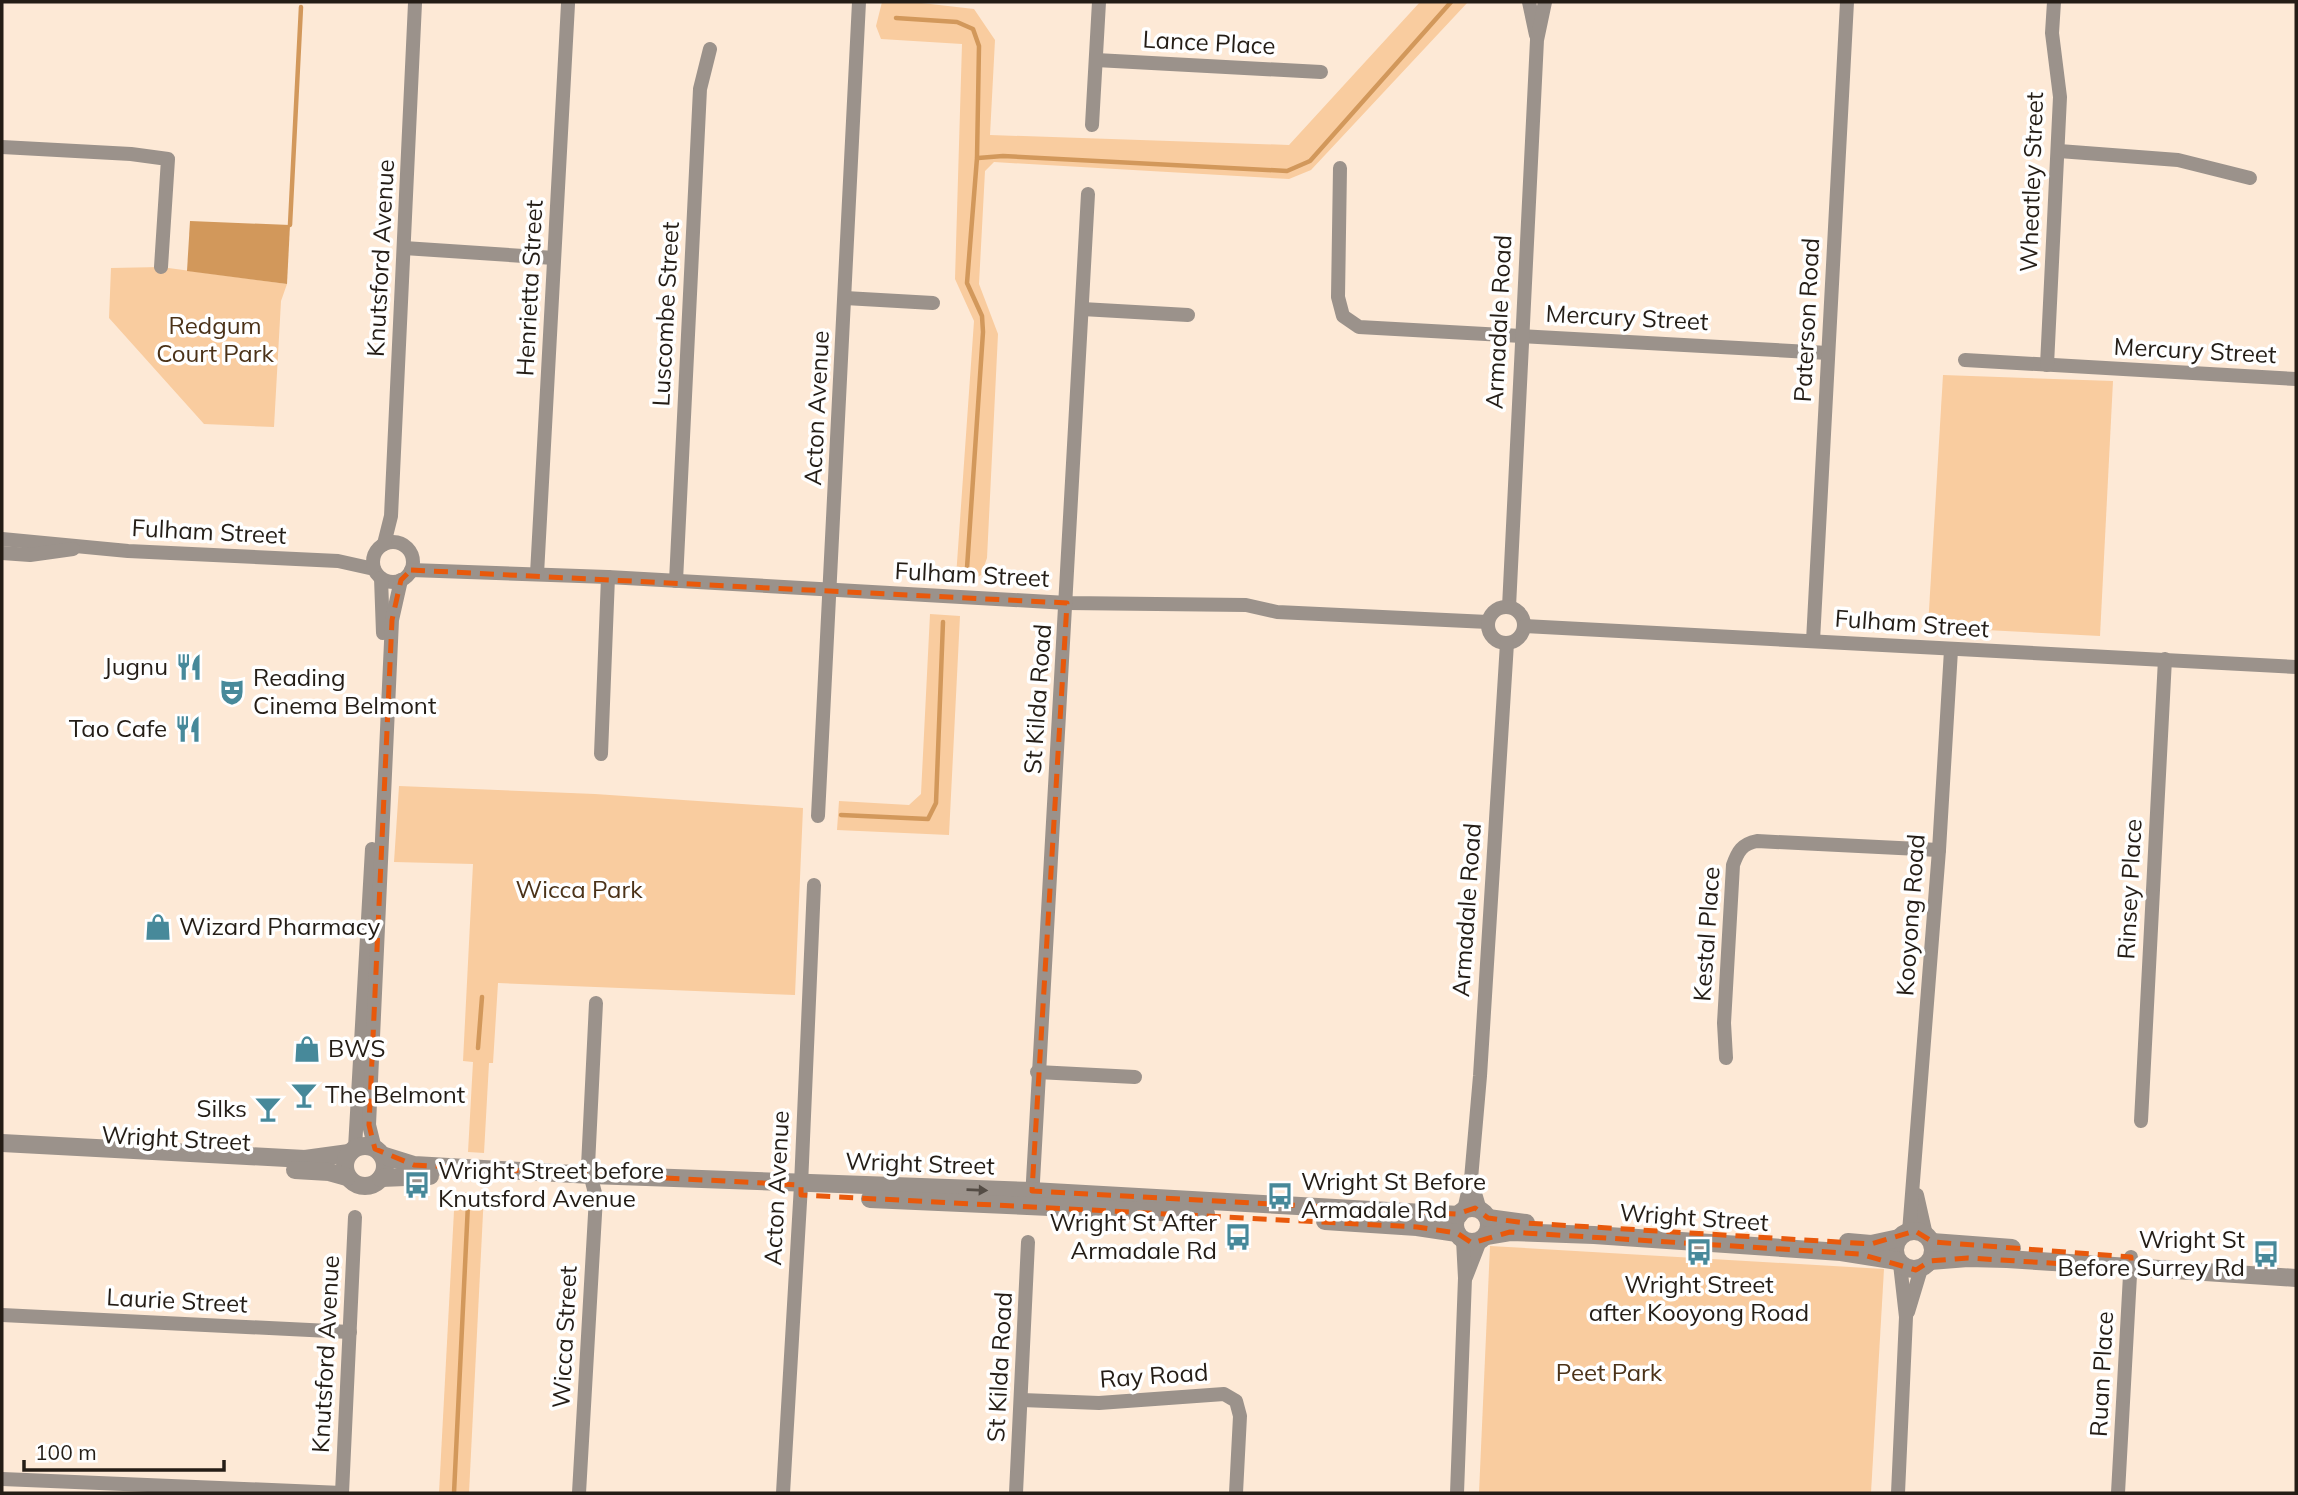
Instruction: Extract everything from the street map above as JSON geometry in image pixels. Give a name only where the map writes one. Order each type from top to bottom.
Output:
[{"type":"street","name":"Acton Avenue","points":[[818,816],[859,2]]},
{"type":"street","points":[[1092,125],[1099,2]]},
{"type":"street","name":"Armadale Road","points":[[1529,2],[1537,40]]},
{"type":"street","name":"Armadale Road","points":[[1509,607],[1520,334],[1537,40],[1545,2]]},
{"type":"street","name":"Paterson Road","points":[[1813,641],[1847,2]]},
{"type":"street","name":"Wheatley Street","points":[[2048,365],[2060,97],[2052,33],[2054,2]]},
{"type":"street","name":"Knutsford Avenue","points":[[380,547],[391,516],[415,3]]},
{"type":"street","name":"Henrietta Street","points":[[537,574],[568,4]]},
{"type":"street","name":"Luscombe Street","points":[[676,581],[700,89],[710,50]]},
{"type":"street","name":"Lance Place","points":[[1096,60],[1321,72]]},
{"type":"street","points":[[2,147],[131,154],[168,159],[161,267]]},
{"type":"street","points":[[2059,150],[2178,160],[2250,178]]},
{"type":"street","name":"Mercury Street","points":[[1340,168],[1338,297],[1343,316],[1359,327],[1828,353]]},
{"type":"street","name":"St Kilda Road","points":[[1032,1199],[1088,194]]},
{"type":"street","points":[[404,248],[554,258]]},
{"type":"street","points":[[845,298],[933,303]]},
{"type":"street","points":[[1082,309],[1188,316]]},
{"type":"street","name":"Mercury Street","points":[[1965,360],[2296,379]]},
{"type":"street","name":"Knutsford Avenue","points":[[391,516],[400,543]]},
{"type":"street","name":"Fulham Street","points":[[2,539],[51,541],[78,548]]},
{"type":"street","points":[[381,1178],[385,1167],[369,1125],[392,620],[408,569],[400,543]]},
{"type":"street","name":"Fulham Street","points":[[338,561],[400,543]]},
{"type":"street","points":[[347,1177],[344,1165],[352,1151],[383,623],[378,574],[380,547]]},
{"type":"street","name":"Fulham Street","points":[[2,552],[30,555],[78,548],[338,561],[378,574],[408,569],[452,570],[1067,603],[1246,606],[1278,612],[1488,622]]},
{"type":"street","points":[[601,754],[608,577]]},
{"type":"street","points":[[1509,607],[1522,617],[1522,635],[1507,643],[1496,641],[1489,633],[1488,622],[1492,614],[1509,607]]},
{"type":"street","name":"Fulham Street","points":[[1524,626],[2296,667]]},
{"type":"street","name":"Armadale Road","points":[[1457,1493],[1465,1278],[1472,1225],[1471,1178],[1507,643]]},
{"type":"street","name":"Kooyong Road","points":[[1916,1237],[1914,1184],[1951,650]]},
{"type":"street","name":"Rinsey Place","points":[[2141,1121],[2165,659]]},
{"type":"street","name":"Kestal Place","points":[[1726,1058],[1724,1023],[1733,865],[1738,852],[1746,843],[1757,841],[1939,850]]},
{"type":"street","name":"Acton Avenue","points":[[783,1493],[801,1190],[814,886]]},
{"type":"street","name":"Wicca Street","points":[[579,1493],[596,1196],[587,1166],[596,1003]]},
{"type":"street","points":[[1037,1072],[1135,1077]]},
{"type":"street","name":"Wright Street","points":[[2,1143],[305,1159],[369,1146],[414,1165],[592,1180]]},
{"type":"street","name":"Wright Street","points":[[2,1155],[329,1172],[347,1177],[364,1187],[381,1178],[410,1175],[592,1180],[1032,1199],[1417,1227],[1526,1223],[1871,1244],[1916,1237],[2131,1263],[2296,1278]]},
{"type":"street","name":"Knutsford Avenue","points":[[342,1493],[355,1217]]},
{"type":"street","name":"Wright Street","points":[[1472,1225],[1510,1232],[1851,1253],[1899,1263]]},
{"type":"street","points":[[1898,1493],[1906,1317],[1899,1263],[1895,1253],[1916,1237],[1934,1252],[1926,1265],[1906,1317]]},
{"type":"street","name":"St Kilda Road","points":[[1016,1493],[1028,1242]]},
{"type":"street","name":"Wright Street","points":[[1926,1265],[1968,1258],[2296,1266]]},
{"type":"street","points":[[1899,1263],[1910,1270],[1926,1265]]},
{"type":"street","name":"Ruan Place","points":[[2118,1493],[2131,1263]]},
{"type":"street","name":"Laurie Street","points":[[2,1315],[350,1332]]},
{"type":"street","name":"Ray Road","points":[[1022,1400],[1099,1403],[1224,1394],[1236,1401],[1240,1416],[1236,1493]]},
{"type":"street","points":[[2,1479],[342,1493]]},
{"type":"highlighted area","points":[[411,570],[1067,603],[1032,1191],[1457,1214],[1475,1208],[1488,1218],[1526,1223],[1871,1244],[1915,1231],[1933,1242],[2131,1257],[2131,1268],[1968,1258],[1930,1261],[1916,1270],[1860,1254],[1594,1235],[1510,1232],[1472,1243],[1457,1233],[1417,1227],[801,1195],[801,1185],[414,1165],[375,1149],[369,1125],[392,620],[401,580]]},
{"type":"green space","points":[[882,2],[913,2],[974,9],[995,40],[990,135],[1289,145],[1420,2],[1468,2],[1311,170],[1289,179],[994,162],[985,171],[979,284],[998,334],[987,558],[981,575],[975,579],[956,577],[974,321],[955,279],[962,44],[881,39],[876,26]]},
{"type":"green space","name":"Redgum Court Park","points":[[161,267],[287,284],[281,301],[274,427],[204,424],[109,318],[111,268]]},
{"type":"green space","points":[[1943,375],[2113,381],[2100,636],[1928,627]]},
{"type":"green space","points":[[930,614],[960,616],[949,835],[837,830],[839,801],[909,805],[921,794]]},
{"type":"green space","name":"Wicca Park","points":[[399,786],[595,794],[803,808],[795,995],[498,983],[493,1063],[489,1063],[484,1153],[468,1152],[473,1062],[463,1061],[473,864],[394,862]]},
{"type":"green space","points":[[455,1192],[484,1193],[469,1493],[439,1493]]},
{"type":"green space","name":"Peet Park","points":[[1490,1246],[1884,1269],[1871,1493],[1479,1493]]},
{"type":"shaded area","points":[[190,221],[290,225],[287,284],[187,271]]},
{"type":"waterway","points":[[978,158],[1003,156],[1287,171],[1310,161],[1451,2]]},
{"type":"waterway","points":[[290,225],[301,7]]},
{"type":"waterway","points":[[896,18],[957,22],[973,29],[979,46],[977,158],[967,283],[982,316],[983,332],[967,568]]},
{"type":"waterway","points":[[841,815],[928,819],[936,803],[943,622]]},
{"type":"waterway","points":[[478,1048],[482,997]]},
{"type":"waterway","points":[[454,1493],[468,1204]]},
{"type":"place","name":"Jugnu","points":[[189,667]]},
{"type":"place","name":"Reading Cinema Belmont","points":[[232,692]]},
{"type":"place","name":"Tao Cafe","points":[[188,729]]},
{"type":"place","name":"Wizard Pharmacy","points":[[158,927]]},
{"type":"place","name":"BWS","points":[[307,1049]]},
{"type":"place","name":"The Belmont","points":[[304,1095]]},
{"type":"place","name":"Silks","points":[[268,1109]]},
{"type":"place","name":"Wright Street before Knutsford Avenue","points":[[417,1185]]},
{"type":"place","name":"Wright St Before Armadale Rd","points":[[1280,1196]]},
{"type":"place","name":"Wright St After Armadale Rd","points":[[1238,1237]]},
{"type":"place","name":"Wright Street after Kooyong Road","points":[[1699,1252]]},
{"type":"place","name":"Wright St Before Surrey Rd","points":[[2266,1254]]}]
